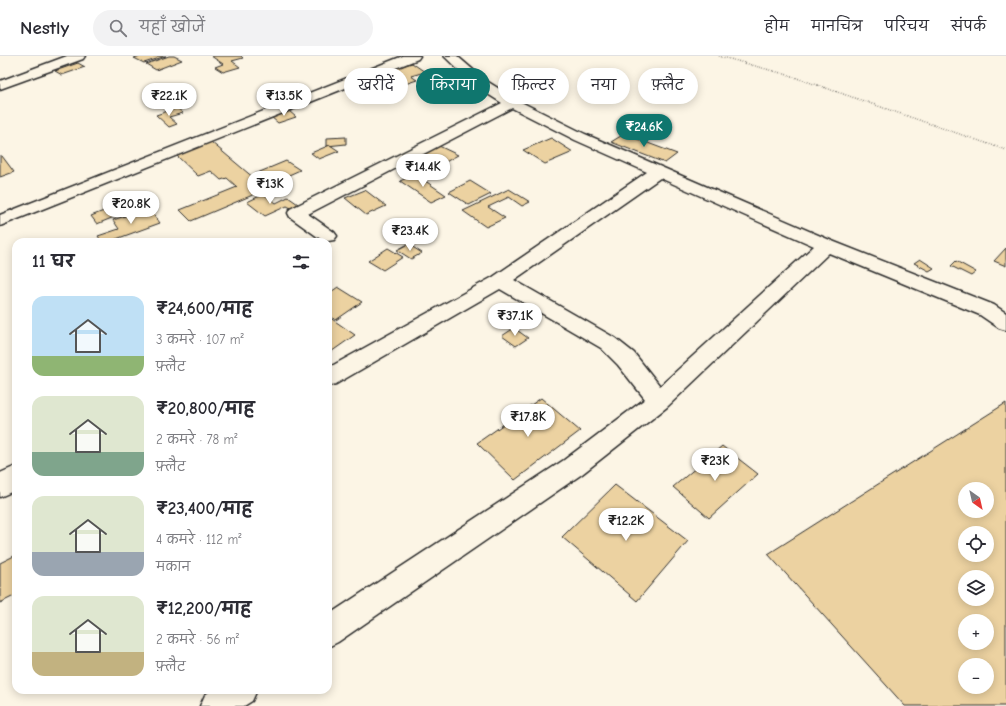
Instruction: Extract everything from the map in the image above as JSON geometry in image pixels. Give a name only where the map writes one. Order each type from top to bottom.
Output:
[{"type":"street","points":[[0,85],[79,56]]},
{"type":"street","points":[[0,221],[414,56]]},
{"type":"street","points":[[450,56],[480,84],[498,95]]},
{"type":"street","points":[[328,236],[296,213],[510,104]]},
{"type":"street","points":[[514,104],[580,137],[826,245],[987,310],[1006,323]]},
{"type":"street","points":[[332,376],[500,281],[660,171]]},
{"type":"street","points":[[332,629],[573,466],[659,400],[826,245]]},
{"type":"street","points":[[500,281],[608,343],[626,359],[659,400]]},
{"type":"street","points":[[0,486],[12,479]]},
{"type":"street","points":[[216,706],[235,694]]},
{"type":"path","points":[[719,56],[788,75],[1006,150]]},
{"type":"building","points":[[140,56],[166,56],[144,63],[134,58]]},
{"type":"building","points":[[169,56],[174,56],[182,60],[156,70],[146,64]]},
{"type":"building","points":[[211,56],[241,56],[243,58],[232,61],[240,67],[223,72],[215,67],[223,64]]},
{"type":"building","points":[[78,63],[85,67],[62,75],[55,71]]},
{"type":"building","points":[[412,63],[419,68],[416,68],[416,75],[411,76],[416,80],[408,83],[408,68],[394,68]]},
{"type":"building","points":[[177,108],[183,113],[169,117],[177,124],[169,127],[156,115]]},
{"type":"building","points":[[289,111],[296,117],[278,123],[271,117]]},
{"type":"building","points":[[624,134],[677,154],[665,163],[611,142]]},
{"type":"building","points":[[346,137],[346,144],[327,146],[327,138]]},
{"type":"building","points":[[551,138],[573,152],[545,164],[523,150]]},
{"type":"building","points":[[211,142],[267,189],[191,221],[180,210],[237,187],[227,178],[221,180],[211,171],[198,176],[176,155]]},
{"type":"building","points":[[330,145],[339,151],[319,159],[311,153]]},
{"type":"building","points":[[439,146],[458,155],[424,174],[406,164]]},
{"type":"building","points":[[0,156],[2,156],[14,172],[0,177]]},
{"type":"building","points":[[286,161],[300,170],[269,184],[255,174]]},
{"type":"building","points":[[415,174],[446,195],[431,202],[400,181]]},
{"type":"building","points":[[470,181],[491,194],[469,205],[449,192]]},
{"type":"building","points":[[509,189],[530,202],[522,206],[509,197],[488,207],[505,218],[486,227],[463,211]]},
{"type":"building","points":[[365,190],[386,206],[366,215],[345,198]]},
{"type":"building","points":[[264,194],[276,203],[288,197],[298,204],[291,208],[287,206],[265,216],[247,202]]},
{"type":"building","points":[[134,199],[141,206],[97,224],[91,216]]},
{"type":"building","points":[[149,208],[160,223],[119,238],[99,238],[98,236],[119,229],[113,220]]},
{"type":"building","points":[[410,227],[423,234],[411,242],[398,234]]},
{"type":"building","points":[[408,244],[422,253],[411,259],[397,250]]},
{"type":"building","points":[[388,248],[403,257],[383,270],[368,261]]},
{"type":"building","points":[[1006,248],[1006,266],[994,261]]},
{"type":"building","points":[[920,259],[934,268],[929,271],[914,263]]},
{"type":"building","points":[[956,261],[976,272],[971,276],[951,266]]},
{"type":"building","points":[[338,287],[362,302],[336,320],[332,318],[332,291]]},
{"type":"building","points":[[332,319],[355,335],[332,351]]},
{"type":"building","points":[[514,328],[528,338],[516,346],[502,336]]},
{"type":"building","points":[[541,398],[580,431],[515,480],[477,443]]},
{"type":"building","points":[[1006,403],[1006,706],[905,706],[768,554]]},
{"type":"building","points":[[722,446],[758,474],[709,518],[673,487]]},
{"type":"building","points":[[615,485],[688,541],[637,601],[562,537]]},
{"type":"building","points":[[12,557],[12,597],[0,603],[0,563]]}]
